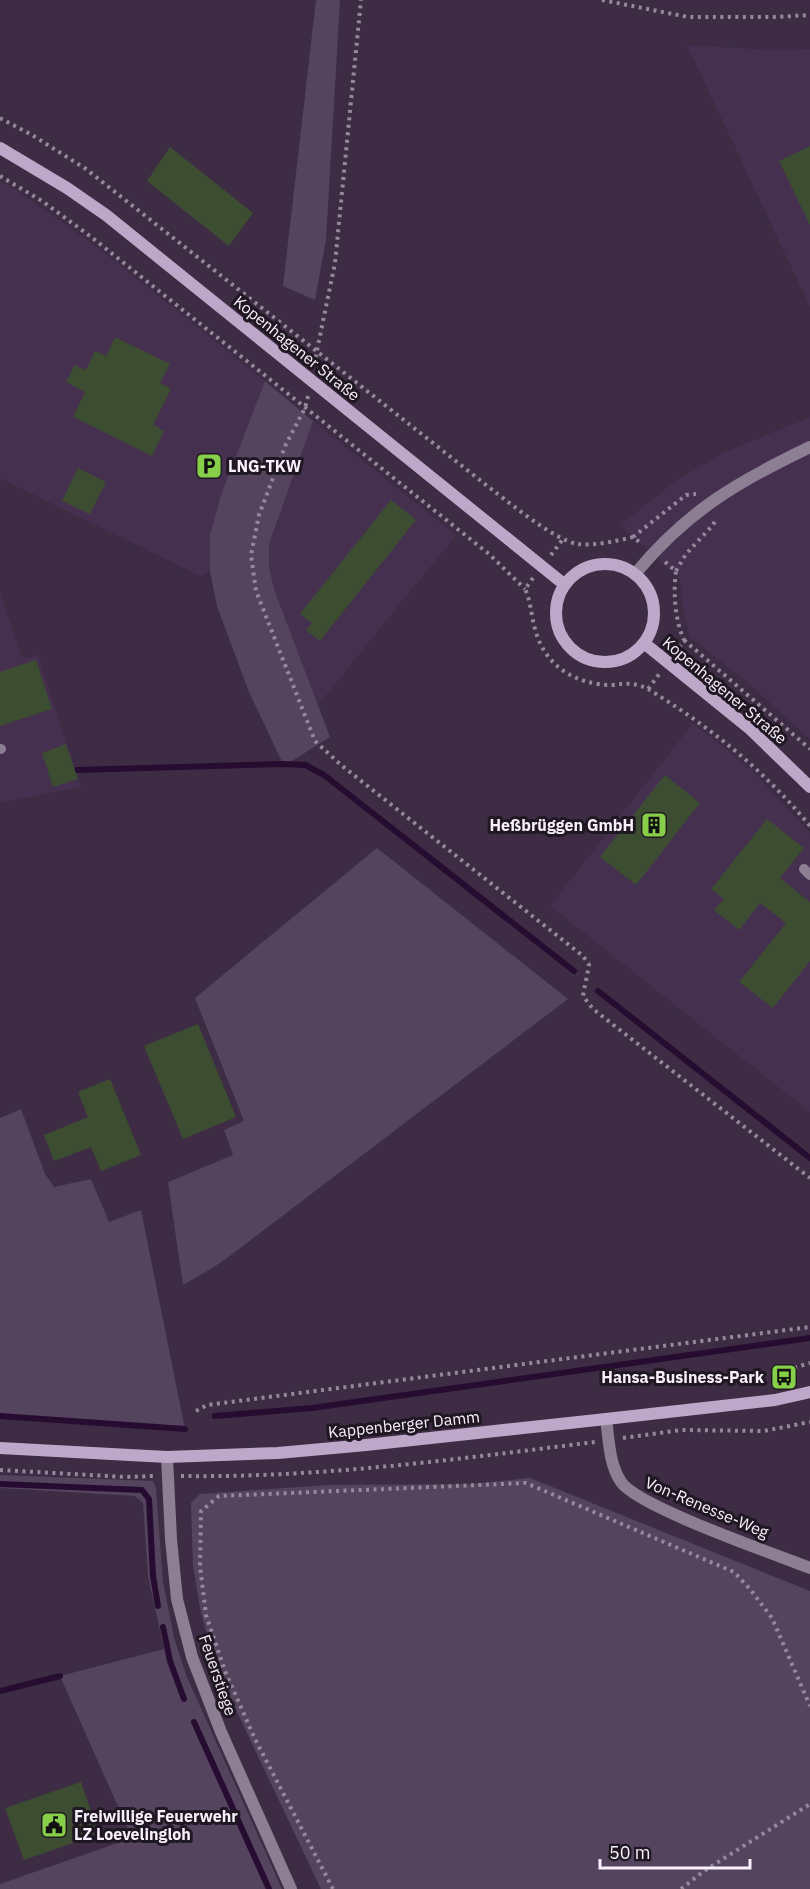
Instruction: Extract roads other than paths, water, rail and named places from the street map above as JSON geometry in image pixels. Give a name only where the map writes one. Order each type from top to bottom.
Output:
[{"type":"main road","name":"Kopenhagener Straße","points":[[0,148],[67,188],[106,215],[565,585]]},
{"type":"main road","points":[[610,564],[635,574],[646,586],[653,601],[653,624],[644,644],[631,655],[615,662],[598,662],[583,657],[570,647],[561,634],[556,620],[557,606],[565,585],[582,570],[597,565],[610,564]]},
{"type":"main road","name":"Kopenhagener Straße","points":[[644,644],[748,728],[810,787]]},
{"type":"main road","name":"Kappenberger Damm","points":[[0,1448],[167,1457],[278,1453],[775,1400],[810,1392]]},
{"type":"street","points":[[635,574],[682,525],[732,487],[810,447]]},
{"type":"street","name":"Von-Renesse-Weg","points":[[606,1419],[613,1466],[622,1483],[635,1496],[689,1521],[810,1568]]},
{"type":"street","name":"Feuerstiege","points":[[167,1457],[177,1599],[192,1656],[221,1732],[291,1889]]},
{"type":"waterway","points":[[77,770],[305,765],[324,775],[574,971]]},
{"type":"waterway","points":[[598,991],[810,1158]]},
{"type":"waterway","points":[[215,1416],[312,1408],[810,1338]]},
{"type":"waterway","points":[[0,1416],[185,1429]]},
{"type":"waterway","points":[[0,1484],[142,1490],[149,1499],[153,1576],[158,1606]]},
{"type":"waterway","points":[[163,1627],[170,1661],[184,1699]]},
{"type":"waterway","points":[[0,1691],[60,1676]]},
{"type":"waterway","points":[[194,1722],[269,1889]]},
{"type":"place","name":"LNG-TKW","points":[[209,466]]},
{"type":"place","name":"Heßbrüggen GmbH","points":[[654,825]]},
{"type":"place","name":"Hansa-Business-Park","points":[[784,1377]]},
{"type":"place","name":"Freiwillige Feuerwehr LZ Loevelingloh","points":[[54,1825]]}]
